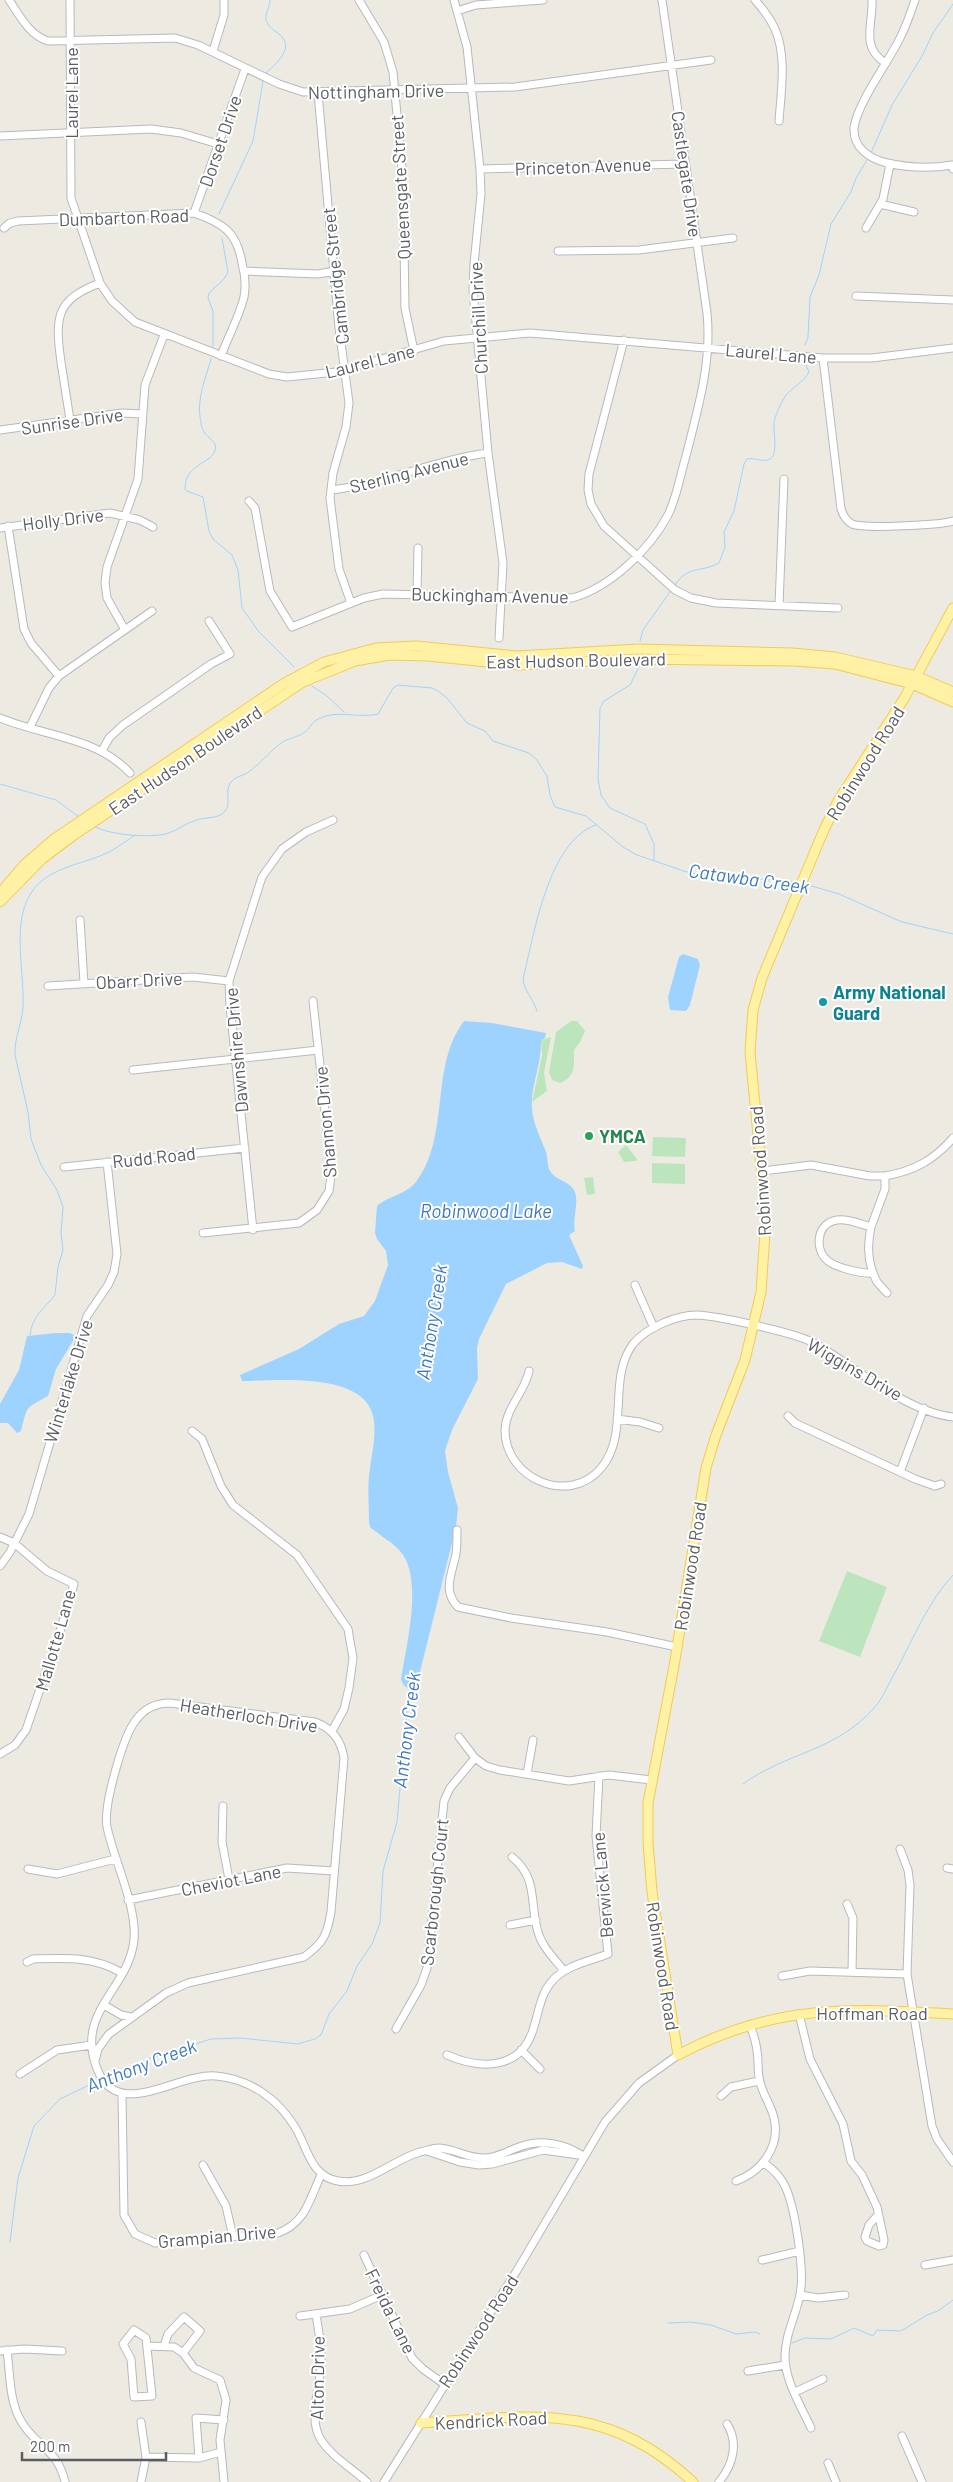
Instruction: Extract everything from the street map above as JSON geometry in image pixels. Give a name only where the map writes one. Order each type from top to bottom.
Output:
[{"type":"main road","name":"Robinwood Road","points":[[678,2055],[650,1868],[648,1815],[651,1780],[677,1647],[706,1468],[716,1435],[746,1360],[761,1292],[766,1239],[763,1171],[750,1052],[751,1023],[762,978],[838,801],[893,718],[953,608]]},
{"type":"main road","name":"East Hudson Boulevard","points":[[0,893],[24,865],[70,833],[108,802],[257,700],[303,672],[338,657],[376,648],[416,646],[517,656],[638,649],[835,656],[953,692]]},
{"type":"main road","name":"East Hudson Boulevard","points":[[0,902],[70,833],[117,806],[303,682],[355,661],[402,654],[518,664],[634,658],[794,661],[835,664],[914,680],[953,702]]},
{"type":"main road","name":"Hoffman Road","points":[[678,2055],[700,2044],[750,2025],[799,2014],[845,2009],[953,2014]]},
{"type":"main road","name":"Kendrick Road","points":[[421,2423],[524,2416],[553,2417],[587,2423],[618,2433],[647,2446],[671,2462],[692,2482]]},
{"type":"street","name":"Nottingham Drive","points":[[9,0],[35,35],[48,41],[71,42],[168,38],[183,40],[213,52],[290,89],[318,94],[472,90],[534,85],[711,60]]},
{"type":"street","name":"Laurel Lane","points":[[70,0],[70,183],[72,198],[100,283],[112,302],[129,318],[164,335],[276,375],[302,376],[345,370],[444,341],[541,333],[823,358],[872,358],[953,348]]},
{"type":"street","points":[[213,52],[224,15],[224,0]]},
{"type":"street","name":"Queensgate Street","points":[[359,0],[386,47],[395,91],[403,180],[405,308],[414,351]]},
{"type":"street","name":"Churchill Drive","points":[[454,0],[466,46],[482,194],[473,274],[488,454],[501,544],[502,598],[499,638]]},
{"type":"street","points":[[457,11],[486,4],[543,0]]},
{"type":"street","name":"Castlegate Drive","points":[[662,0],[707,314],[709,348]]},
{"type":"street","points":[[755,0],[773,24],[779,43],[782,68],[779,121]]},
{"type":"street","points":[[872,0],[870,46],[877,56],[886,63]]},
{"type":"street","points":[[915,0],[901,35],[858,114],[854,129],[858,144],[867,156],[890,164],[923,168],[952,165],[953,169]]},
{"type":"street","name":"Dorset Drive","points":[[194,213],[245,69]]},
{"type":"street","name":"Cambridge Street","points":[[318,94],[321,142],[349,403],[346,427],[333,473],[331,490],[340,569],[351,603]]},
{"type":"street","points":[[0,136],[169,130],[218,144]]},
{"type":"street","name":"Princeton Avenue","points":[[480,169],[686,164]]},
{"type":"street","points":[[866,228],[880,204],[890,164]]},
{"type":"street","points":[[880,204],[914,212]]},
{"type":"street","name":"Dumbarton Road","points":[[4,228],[10,223],[18,221],[194,213],[212,219],[233,236],[240,248],[245,285],[243,299],[221,356]]},
{"type":"street","points":[[558,251],[639,250],[733,238]]},
{"type":"street","points":[[244,271],[318,274],[335,271]]},
{"type":"street","points":[[70,420],[58,336],[58,320],[62,307],[76,293],[100,283]]},
{"type":"street","points":[[856,296],[953,300]]},
{"type":"street","points":[[125,630],[107,598],[105,582],[107,567],[138,478],[146,381],[164,335]]},
{"type":"street","points":[[624,340],[588,474],[588,490],[598,518],[635,556],[668,585],[691,598],[716,603],[779,604],[838,608]]},
{"type":"street","name":"Buckingham Avenue","points":[[249,501],[256,508],[270,591],[292,626],[351,603],[383,594],[558,600],[582,596],[616,577],[659,528],[674,499],[699,405],[709,348]]},
{"type":"street","points":[[823,358],[841,509],[845,517],[857,525],[937,524],[953,521]]},
{"type":"street","name":"Sunrise Drive","points":[[0,430],[126,412],[143,414]]},
{"type":"street","name":"Sterling Avenue","points":[[331,490],[371,483],[456,458],[488,454]]},
{"type":"street","points":[[779,604],[784,479]]},
{"type":"street","name":"Holly Drive","points":[[0,528],[102,513],[124,515],[153,527]]},
{"type":"street","points":[[8,526],[24,629],[35,650],[59,676]]},
{"type":"street","points":[[417,594],[418,548]]},
{"type":"street","points":[[30,727],[45,695],[59,676],[152,611]]},
{"type":"street","points":[[102,751],[109,738],[123,725],[211,664],[230,654],[209,621]]},
{"type":"street","points":[[0,718],[102,751],[119,762],[130,773]]},
{"type":"street","name":"Dawnshire Drive","points":[[253,1230],[235,1059],[229,981],[259,886],[270,864],[282,849],[296,838],[333,820]]},
{"type":"street","points":[[80,920],[84,983]]},
{"type":"street","name":"Obarr Drive","points":[[48,986],[194,977],[229,981]]},
{"type":"street","name":"Shannon Drive","points":[[203,1233],[292,1225],[306,1220],[322,1204],[329,1191],[332,1176],[313,1001]]},
{"type":"street","points":[[133,1070],[318,1050]]},
{"type":"street","points":[[763,1171],[811,1165],[870,1176],[885,1176],[913,1169],[924,1164],[953,1138]]},
{"type":"street","name":"Rudd Road","points":[[64,1166],[245,1148]]},
{"type":"street","name":"Winterlake Drive","points":[[0,1566],[14,1542],[33,1501],[87,1316],[108,1285],[114,1272],[117,1254],[106,1162]]},
{"type":"street","points":[[885,1176],[885,1189],[871,1227],[868,1243],[869,1260],[873,1273],[877,1282],[887,1293]]},
{"type":"street","points":[[871,1227],[849,1221],[833,1221],[824,1226],[820,1235],[820,1247],[828,1260],[855,1272],[873,1273]]},
{"type":"street","points":[[636,1285],[654,1328]]},
{"type":"street","name":"Wiggins Drive","points":[[529,1371],[527,1383],[509,1412],[505,1432],[511,1456],[524,1472],[534,1480],[549,1485],[566,1486],[591,1477],[604,1465],[610,1454],[617,1419],[624,1361],[636,1341],[654,1328],[680,1318],[696,1316],[755,1326],[812,1342],[872,1381],[924,1408],[953,1417]]},
{"type":"street","points":[[900,1472],[924,1408]]},
{"type":"street","points":[[788,1416],[795,1423],[900,1472],[935,1486],[941,1484]]},
{"type":"street","points":[[617,1419],[640,1422],[659,1428]]},
{"type":"street","points":[[192,1431],[202,1439],[220,1486],[232,1505],[297,1555],[348,1629],[353,1650],[352,1673],[346,1702],[332,1731]]},
{"type":"street","points":[[457,1530],[456,1554],[448,1588],[450,1596],[458,1607],[608,1632],[677,1647]]},
{"type":"street","points":[[0,1537],[14,1542]]},
{"type":"street","name":"Mallotte Lane","points":[[0,1754],[15,1745],[26,1730],[74,1584],[42,1567],[14,1542]]},
{"type":"street","name":"Heatherloch Drive","points":[[95,2061],[98,2049],[104,2039],[166,1993],[188,1983],[304,1957],[320,1946],[328,1929],[344,1758],[340,1743],[332,1731],[323,1725],[306,1721],[163,1703],[148,1708],[133,1724],[107,1803],[107,1822],[128,1900],[134,1940],[130,1956],[122,1973],[95,2021],[92,2045],[95,2061],[108,2086],[122,2094]]},
{"type":"street","points":[[459,1737],[475,1758],[490,1768],[569,1781],[617,1775],[651,1780]]},
{"type":"street","points":[[527,1774],[533,1740]]},
{"type":"street","name":"Scarborough Court","points":[[396,2029],[421,1985],[427,1968],[444,1801],[450,1788],[475,1758]]},
{"type":"street","name":"Berwick Lane","points":[[522,2050],[531,2036],[542,1997],[553,1980],[564,1971],[608,1954],[596,1836],[599,1776]]},
{"type":"street","points":[[223,1806],[222,1842],[229,1879]]},
{"type":"street","points":[[900,1849],[908,1870],[910,1885],[907,1974],[912,2012],[932,2126],[937,2139],[953,2162]]},
{"type":"street","points":[[512,1856],[522,1865],[528,1876],[542,1942],[564,1971]]},
{"type":"street","points":[[28,1869],[57,1874],[116,1859]]},
{"type":"street","name":"Cheviot Lane","points":[[128,1900],[287,1868],[334,1871]]},
{"type":"street","points":[[847,1904],[854,1918],[852,1972]]},
{"type":"street","points":[[510,1925],[536,1920]]},
{"type":"street","points":[[27,1962],[40,1959],[85,1959],[100,1962],[122,1973]]},
{"type":"street","points":[[782,1976],[810,1971],[907,1974]]},
{"type":"street","points":[[102,2007],[124,2017],[132,2017]]},
{"type":"street","points":[[102,2007],[125,2022]]},
{"type":"street","points":[[799,2014],[810,2059],[843,2124],[849,2156],[862,2175],[877,2207],[878,2215]]},
{"type":"street","points":[[736,2181],[747,2177],[764,2163],[774,2141],[775,2124],[759,2081],[757,2048],[750,2025]]},
{"type":"street","points":[[20,2074],[57,2050],[92,2045]]},
{"type":"street","points":[[446,2055],[469,2064],[486,2065],[504,2061],[522,2050],[540,2069]]},
{"type":"street","name":"Robinwood Road","points":[[384,2482],[516,2272],[583,2156],[605,2122],[629,2093],[649,2075],[678,2055]]},
{"type":"street","points":[[122,2094],[135,2095],[181,2080],[203,2076],[228,2078],[241,2082],[266,2095],[285,2113],[302,2138],[310,2160],[321,2175],[340,2182],[357,2180],[412,2155],[427,2151],[479,2165],[543,2150],[583,2156]]},
{"type":"street","points":[[721,2096],[731,2087],[759,2081]]},
{"type":"street","name":"Grampian Drive","points":[[122,2094],[122,2203],[124,2215],[130,2228],[142,2238],[155,2243],[278,2232],[293,2226],[304,2213],[321,2175]]},
{"type":"street","points":[[764,2163],[775,2172],[786,2187],[800,2251],[802,2266],[800,2295],[786,2339],[785,2365],[811,2428]]},
{"type":"street","points":[[203,2165],[226,2206],[234,2237]]},
{"type":"street","points":[[762,2260],[800,2251]]},
{"type":"street","name":"Freida Lane","points":[[364,2255],[412,2358],[422,2369],[444,2384]]},
{"type":"street","points":[[925,2265],[953,2260]]},
{"type":"street","points":[[300,2316],[350,2308],[382,2295]]},
{"type":"street","points":[[800,2295],[818,2298],[845,2295]]},
{"type":"street","name":"Alton Drive","points":[[316,2314],[321,2356],[315,2412],[317,2430],[321,2439],[333,2454],[367,2482]]},
{"type":"street","points":[[164,2346],[168,2334],[184,2317],[200,2331],[183,2353]]},
{"type":"street","points":[[134,2330],[146,2338],[148,2346],[152,2396],[134,2397],[131,2359],[123,2344],[134,2330]]},
{"type":"street","points":[[148,2346],[174,2347],[183,2353],[194,2368],[220,2380],[226,2400],[220,2437],[224,2482]]},
{"type":"street","points":[[62,2351],[3,2350],[17,2413],[26,2429],[56,2457],[65,2482]]},
{"type":"street","points":[[748,2371],[785,2365]]},
{"type":"street","points":[[795,2392],[823,2379]]},
{"type":"street","points":[[199,2458],[196,2418],[224,2420]]},
{"type":"street","points":[[141,2422],[146,2456],[141,2482]]},
{"type":"street","points":[[719,2482],[733,2457],[733,2437],[727,2424]]},
{"type":"street","points":[[902,2436],[922,2482]]},
{"type":"street","points":[[146,2456],[199,2458],[221,2452]]},
{"type":"street","points":[[828,2463],[836,2482]]},
{"type":"green space","points":[[571,1021],[577,1021],[585,1031],[574,1050],[573,1070],[569,1077],[560,1083],[552,1080],[549,1072],[556,1032]]},
{"type":"green space","points":[[551,1037],[544,1073],[547,1091],[532,1102],[542,1055],[541,1040]]},
{"type":"green space","points":[[653,1137],[686,1138],[685,1157],[652,1156]]},
{"type":"green space","points":[[626,1145],[637,1159],[636,1161],[624,1162],[618,1152]]},
{"type":"green space","points":[[652,1163],[685,1164],[685,1184],[652,1183]]},
{"type":"green space","points":[[593,1177],[595,1194],[587,1195],[584,1178]]},
{"type":"green space","points":[[847,1571],[887,1587],[860,1657],[819,1641]]},
{"type":"water","points":[[683,954],[698,959],[700,965],[690,1005],[686,1011],[670,1010],[668,997],[679,957]]},
{"type":"water","name":"Robinwood Lake","points":[[464,1021],[492,1023],[546,1033],[545,1038],[541,1040],[540,1058],[532,1101],[533,1115],[546,1152],[550,1171],[555,1177],[571,1187],[576,1194],[575,1231],[569,1235],[583,1266],[582,1269],[562,1262],[547,1263],[506,1284],[479,1339],[477,1348],[478,1379],[452,1430],[445,1451],[448,1472],[458,1508],[456,1527],[416,1688],[411,1689],[404,1686],[401,1679],[411,1613],[411,1578],[407,1563],[400,1551],[370,1527],[369,1482],[374,1429],[373,1416],[366,1402],[353,1392],[336,1385],[295,1380],[242,1381],[240,1375],[299,1349],[339,1324],[364,1316],[375,1301],[388,1265],[386,1251],[375,1233],[377,1206],[412,1186],[427,1164],[437,1123],[447,1059],[453,1039]]},
{"type":"water","points":[[70,1333],[76,1336],[56,1369],[48,1396],[28,1408],[21,1431],[17,1433],[8,1423],[0,1423],[0,1404],[19,1370],[27,1336]]},
{"type":"waterway","points":[[266,73],[283,55],[286,44],[284,39],[266,20],[270,0]]},
{"type":"waterway","points":[[871,153],[892,105],[922,56],[933,33],[953,4]]},
{"type":"waterway","points":[[219,214],[253,141],[263,81]]},
{"type":"waterway","points":[[805,345],[808,337],[810,297],[819,275],[831,224],[851,192],[856,178],[867,160]]},
{"type":"waterway","points":[[213,347],[213,311],[208,298],[209,293],[224,279],[228,272],[222,238]]},
{"type":"waterway","points":[[211,359],[202,388],[199,410],[202,429],[216,447],[213,455],[189,474],[185,489],[203,497],[209,531],[213,539],[232,555],[238,570],[242,608],[259,632],[294,667]]},
{"type":"waterway","points":[[675,585],[690,572],[719,563],[725,547],[724,532],[734,511],[744,464],[747,459],[768,460],[773,456],[775,418],[785,396],[809,372],[806,365]]},
{"type":"waterway","points":[[640,641],[643,630],[670,592]]},
{"type":"waterway","points":[[640,665],[630,685],[604,701],[600,708],[598,779],[601,795],[610,808],[645,824],[654,844],[654,860]]},
{"type":"waterway","name":"Catawba Creek","points":[[95,827],[120,834],[158,835],[170,833],[193,821],[219,816],[226,810],[228,790],[231,782],[250,771],[281,743],[303,734],[315,721],[322,717],[338,714],[378,714],[393,688],[398,685],[432,688],[438,691],[447,698],[467,723],[485,731],[493,741],[529,753],[536,759],[547,776],[550,795],[555,807],[586,816],[623,847],[637,855],[701,875],[799,882]]},
{"type":"waterway","points":[[312,686],[327,696],[344,712]]},
{"type":"waterway","name":"Catawba Creek","points":[[0,784],[56,800],[79,817]]},
{"type":"waterway","name":"Anthony Creek","points":[[537,1011],[523,979],[538,915],[555,869],[566,850],[580,834],[596,825]]},
{"type":"waterway","points":[[30,1335],[33,1323],[39,1313],[55,1295],[58,1267],[63,1250],[61,1233],[63,1207],[57,1190],[41,1165],[31,1139],[28,1112],[15,1055],[23,1007],[20,952],[22,916],[28,899],[37,885],[52,874],[109,852],[135,835]]},
{"type":"waterway","name":"Catawba Creek","points":[[805,884],[839,894],[902,922],[953,934]]},
{"type":"waterway","points":[[743,1784],[760,1773],[827,1743],[859,1723],[878,1704],[922,1620],[944,1585],[953,1575]]},
{"type":"waterway","name":"Anthony Creek","points":[[106,2078],[148,2059],[211,2039],[240,2038],[298,2044],[315,2039],[321,2035],[329,2014],[347,1991],[357,1966],[372,1944],[380,1923],[383,1871],[397,1822],[409,1688]]},
{"type":"waterway","name":"Anthony Creek","points":[[10,2242],[18,2178],[34,2126],[60,2099],[100,2080]]},
{"type":"waterway","points":[[792,2343],[805,2338],[831,2339],[854,2328],[873,2336],[877,2330],[901,2331],[927,2315],[938,2311],[953,2300]]},
{"type":"waterway","points":[[668,2323],[691,2322],[711,2325],[736,2334],[755,2332],[760,2334]]},
{"type":"place","name":"Army National Guard","points":[[823,1002]]},
{"type":"place","name":"YMCA","points":[[589,1136]]}]
